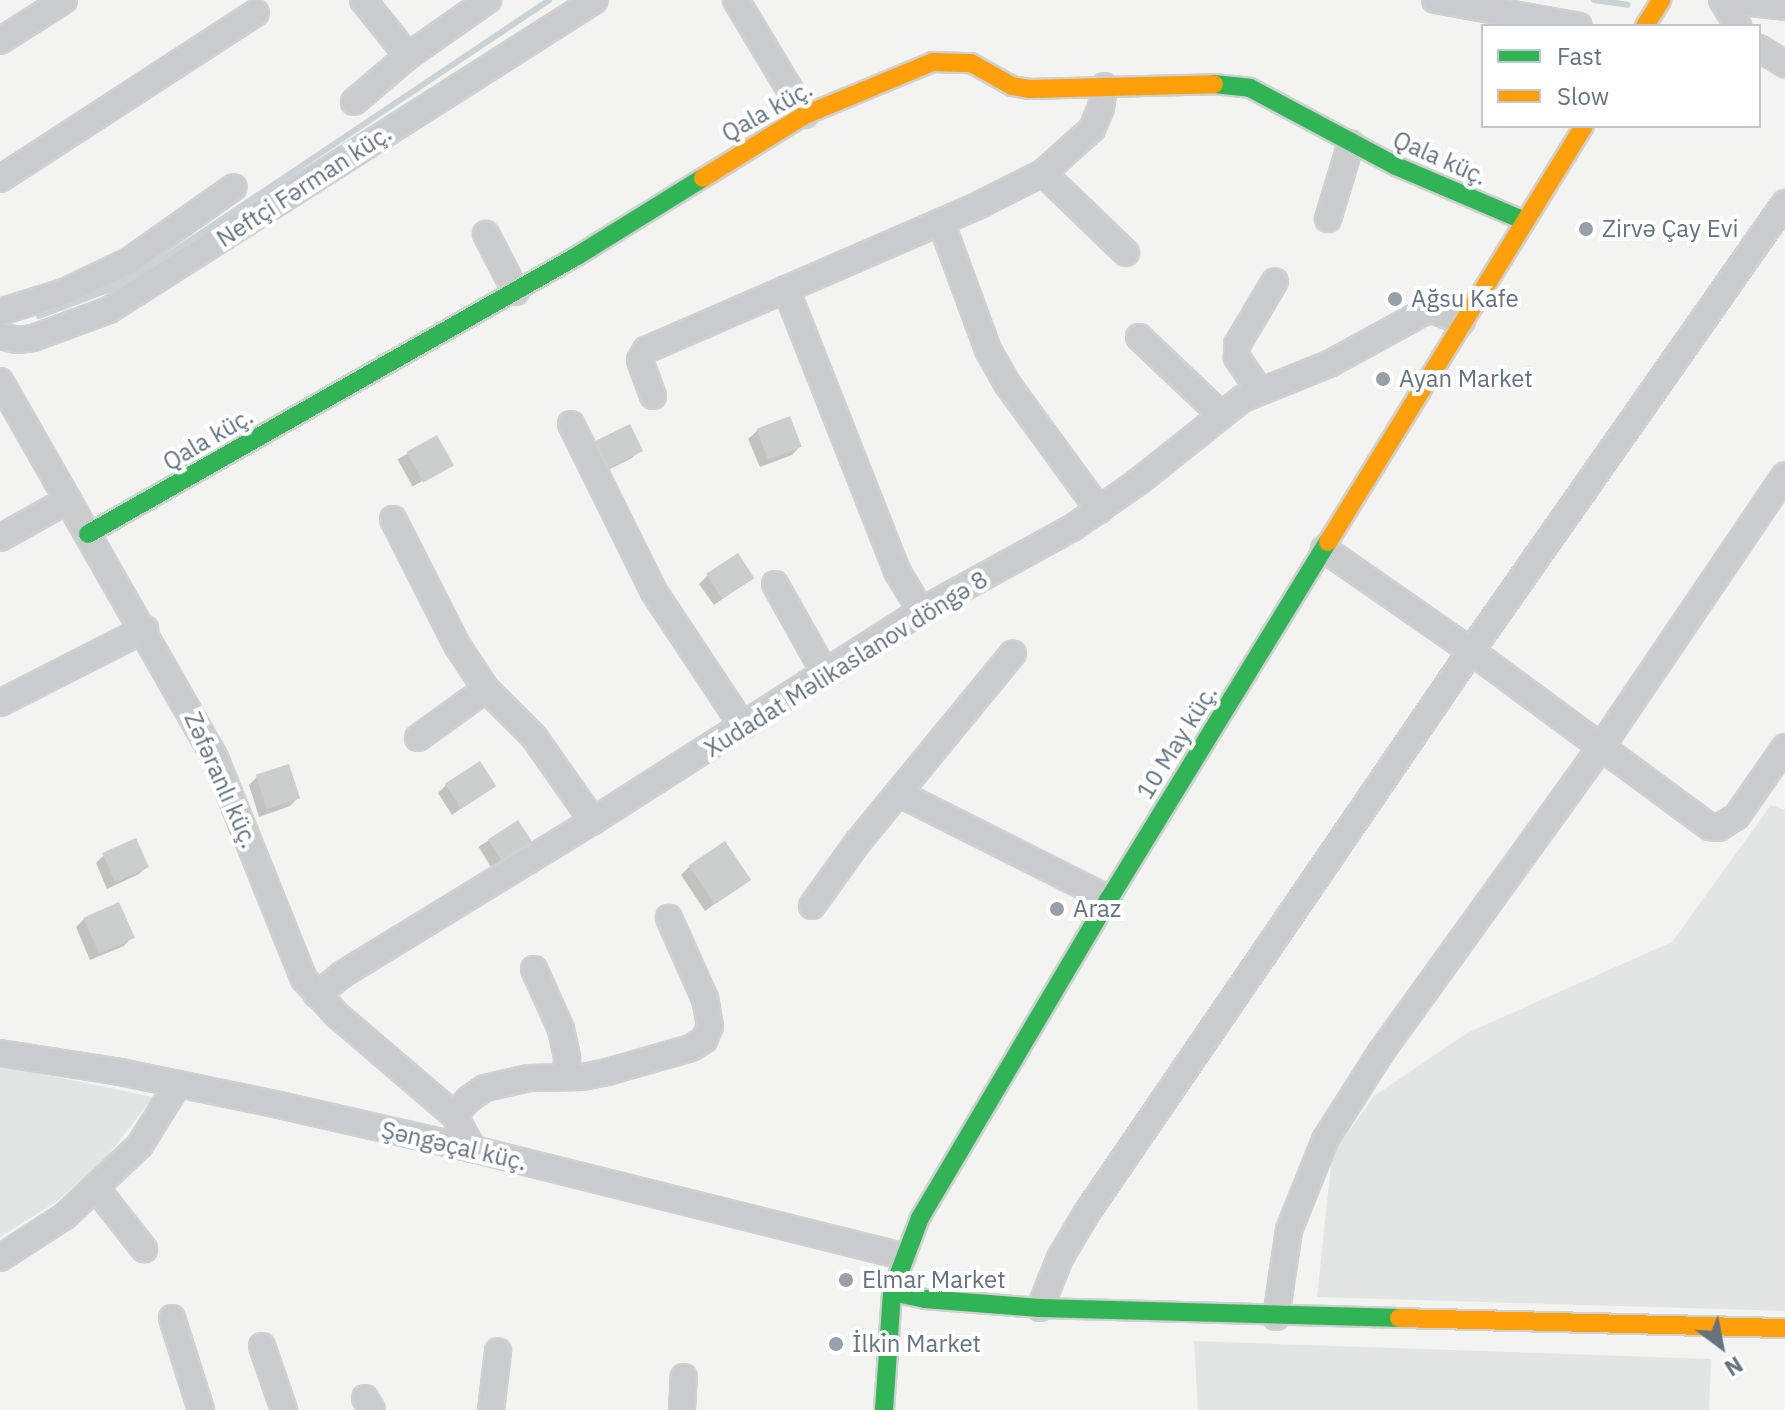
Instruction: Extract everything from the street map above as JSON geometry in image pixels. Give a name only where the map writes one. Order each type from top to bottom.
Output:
[{"type":"street","points":[[0,41],[64,0]]},
{"type":"street","points":[[363,0],[408,56]]},
{"type":"street","points":[[354,102],[408,56],[488,0]]},
{"type":"street","name":"Neftçi Fərman küç.","points":[[0,336],[33,338],[109,310],[595,0]]},
{"type":"street","points":[[736,0],[805,115]]},
{"type":"street","points":[[1435,0],[1518,21],[1555,24]]},
{"type":"street","points":[[1646,24],[1661,0]]},
{"type":"street","points":[[1723,0],[1785,7]]},
{"type":"street","points":[[1723,0],[1737,24]]},
{"type":"street","points":[[0,179],[256,13]]},
{"type":"street","points":[[1761,49],[1785,64]]},
{"type":"street","name":"Qala küç.","points":[[88,534],[516,292],[805,115],[897,75],[944,61],[971,63],[1012,86],[1029,89],[1227,84],[1250,88],[1396,166],[1525,221]]},
{"type":"street","points":[[653,396],[640,360],[646,350],[941,222],[1043,173],[1092,129],[1101,108],[1104,86]]},
{"type":"street","name":"10 May küç.","points":[[884,1410],[892,1292],[903,1256],[920,1218],[1109,899],[1583,128]]},
{"type":"street","points":[[1328,219],[1351,143]]},
{"type":"street","points":[[1043,173],[1126,253]]},
{"type":"street","points":[[0,312],[64,292],[129,261],[234,187]]},
{"type":"street","points":[[1040,1308],[1060,1258],[1086,1214],[1471,651],[1785,203]]},
{"type":"street","points":[[941,222],[988,350],[1001,373],[1099,510]]},
{"type":"street","points":[[486,234],[516,292]]},
{"type":"street","points":[[1259,390],[1237,357],[1237,345],[1275,281]]},
{"type":"street","points":[[786,289],[897,571],[921,611]]},
{"type":"street","name":"Xudadat Məlikaslanov döngə 8","points":[[317,995],[343,974],[593,821],[921,611],[1049,542],[1099,510],[1220,414],[1259,390],[1331,363],[1422,313],[1433,310],[1462,322]]},
{"type":"street","points":[[1139,337],[1220,414]]},
{"type":"street","name":"Zəfəranlı küç.","points":[[0,381],[145,629],[215,758],[234,798],[294,962],[317,995],[454,1115],[473,1149]]},
{"type":"street","points":[[571,424],[654,592],[743,726]]},
{"type":"street","points":[[1276,1317],[1289,1230],[1325,1140],[1381,1052],[1601,747],[1785,475]]},
{"type":"street","points":[[0,538],[68,500]]},
{"type":"street","points":[[393,519],[457,645],[486,689],[534,737],[593,821]]},
{"type":"street","points":[[1324,549],[1471,651],[1710,827],[1718,828],[1737,816],[1785,747]]},
{"type":"street","points":[[775,584],[825,673]]},
{"type":"street","points":[[0,703],[145,629]]},
{"type":"street","points":[[812,906],[858,842],[1013,653]]},
{"type":"street","points":[[418,738],[486,689]]},
{"type":"street","points":[[900,794],[1109,899]]},
{"type":"street","points":[[454,1115],[485,1088],[529,1078],[607,1072],[691,1048],[704,1040],[710,1026],[705,999],[669,918]]},
{"type":"street","points":[[534,969],[561,1029],[567,1058],[566,1077]]},
{"type":"street","name":"Şəngəçal küç.","points":[[0,1053],[178,1084],[473,1149],[903,1256]]},
{"type":"street","points":[[0,1258],[65,1216],[140,1145],[178,1084]]},
{"type":"street","points":[[96,1188],[144,1249]]},
{"type":"street","points":[[892,1292],[925,1299],[1040,1308],[1276,1317],[1785,1328]]},
{"type":"street","points":[[172,1318],[201,1410]]},
{"type":"street","points":[[262,1346],[284,1410]]},
{"type":"street","points":[[491,1410],[498,1351]]},
{"type":"street","points":[[682,1410],[684,1377]]},
{"type":"shaded area","points":[[1771,805],[1785,810],[1785,1311],[1317,1297],[1332,1155],[1374,1096],[1469,1032],[1672,942]]},
{"type":"shaded area","points":[[0,1065],[153,1097],[105,1159],[56,1202],[0,1237]]},
{"type":"shaded area","points":[[1194,1341],[1711,1359],[1709,1410],[1198,1410]]},
{"type":"building","points":[[790,416],[802,447],[768,460],[756,429]]},
{"type":"building","points":[[630,424],[643,451],[602,471],[589,444]]},
{"type":"building","points":[[437,435],[454,466],[423,483],[406,452]]},
{"type":"building","points":[[738,553],[754,578],[722,599],[706,574]]},
{"type":"building","points":[[480,761],[496,786],[461,809],[445,784]]},
{"type":"building","points":[[289,764],[300,798],[267,809],[256,775]]},
{"type":"building","points":[[518,820],[534,845],[504,865],[488,840]]},
{"type":"building","points":[[136,838],[149,867],[115,882],[102,853]]},
{"type":"building","points":[[725,841],[751,880],[715,905],[689,866]]},
{"type":"building","points":[[119,902],[135,938],[99,953],[83,918]]},
{"type":"waterway","points":[[39,316],[113,288],[161,260],[549,0]]},
{"type":"waterway","points":[[1594,0],[1628,5]]},
{"type":"traffic: fast","points":[[1214,84],[1250,88],[1396,166],[1525,221]]},
{"type":"traffic: fast","points":[[88,534],[577,256],[703,178]]},
{"type":"traffic: fast","points":[[884,1410],[892,1292],[920,1218],[1109,899],[1328,542]]},
{"type":"traffic: fast","points":[[892,1292],[925,1299],[1040,1308],[1399,1318]]},
{"type":"traffic: slow","points":[[1646,24],[1661,0]]},
{"type":"traffic: slow","points":[[703,178],[805,115],[933,62],[971,63],[1012,86],[1029,89],[1214,84]]},
{"type":"traffic: slow","points":[[1328,542],[1583,128]]},
{"type":"traffic: slow","points":[[1399,1318],[1785,1328]]},
{"type":"place","name":"Zirvə Çay Evi","points":[[1586,229]]},
{"type":"place","name":"Ağsu Kafe","points":[[1395,299]]},
{"type":"place","name":"Ayan Market","points":[[1383,379]]},
{"type":"place","name":"Araz","points":[[1057,909]]},
{"type":"place","name":"Elmar Market","points":[[846,1280]]},
{"type":"place","name":"İlkin Market","points":[[836,1344]]}]
